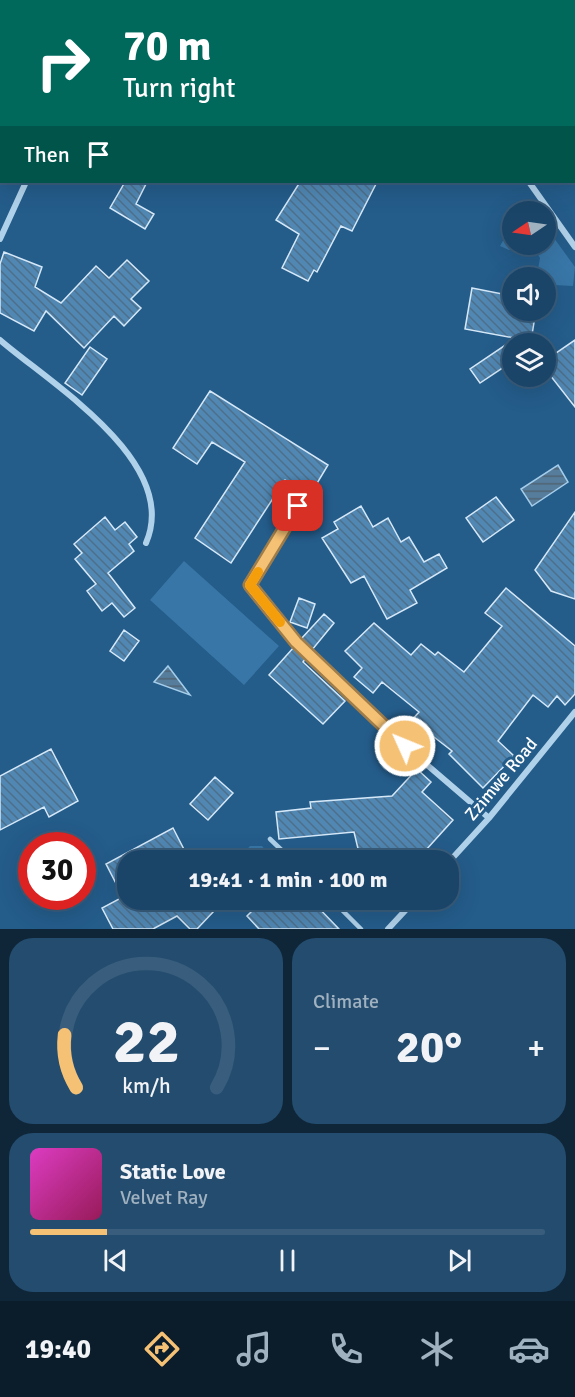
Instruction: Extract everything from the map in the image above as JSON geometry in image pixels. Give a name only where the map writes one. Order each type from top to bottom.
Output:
[{"type":"street","points":[[0,239],[27,183]]},
{"type":"street","points":[[531,183],[575,247]]},
{"type":"street","points":[[0,340],[36,371],[72,396],[139,468],[152,507],[152,530],[146,543]]},
{"type":"street","points":[[296,642],[405,746],[489,818]]},
{"type":"street","name":"Zzimwe Road","points":[[459,851],[489,818],[575,712]]},
{"type":"street","points":[[388,929],[406,910]]},
{"type":"lane","points":[[296,642],[250,585],[298,506]]},
{"type":"lane","points":[[270,839],[281,850]]},
{"type":"lane","points":[[342,910],[361,929]]},
{"type":"shaded area","points":[[556,241],[575,267],[573,286],[556,285],[556,267],[538,267],[538,255],[556,255]]},
{"type":"shaded area","points":[[558,465],[568,482],[532,506],[521,489]]},
{"type":"shaded area","points":[[184,561],[279,646],[244,685],[150,600]]},
{"type":"shaded area","points":[[168,666],[190,695],[154,682]]},
{"type":"shaded area","points":[[250,846],[262,846],[265,850],[246,850]]},
{"type":"building","points":[[124,183],[146,183],[136,204],[154,214],[145,229],[110,208]]},
{"type":"building","points":[[299,183],[376,183],[352,231],[341,226],[317,272],[314,270],[308,281],[282,268],[299,234],[276,220]]},
{"type":"building","points":[[4,252],[42,267],[35,287],[61,303],[96,266],[109,278],[127,260],[149,281],[131,299],[141,308],[124,326],[114,316],[84,348],[46,311],[34,331],[0,313],[0,264]]},
{"type":"building","points":[[472,288],[502,294],[502,321],[534,321],[532,333],[502,333],[502,336],[465,329]]},
{"type":"building","points":[[575,340],[575,407],[556,383],[556,353]]},
{"type":"building","points":[[90,347],[107,359],[82,395],[65,383]]},
{"type":"building","points":[[502,347],[502,368],[480,383],[470,369]]},
{"type":"building","points":[[210,391],[328,465],[310,495],[285,480],[231,563],[195,538],[245,462],[212,442],[197,464],[173,448]]},
{"type":"building","points":[[496,497],[514,520],[483,542],[466,518]]},
{"type":"building","points":[[361,506],[373,527],[388,518],[401,542],[409,537],[424,562],[439,554],[447,568],[410,590],[417,603],[387,619],[364,576],[351,583],[322,538],[338,529],[334,522]]},
{"type":"building","points":[[575,512],[575,599],[551,591],[535,570]]},
{"type":"building","points":[[105,517],[115,530],[125,522],[137,537],[129,544],[134,551],[108,573],[135,608],[124,617],[112,603],[102,611],[87,591],[96,584],[75,559],[82,553],[74,544]]},
{"type":"building","points":[[506,588],[575,646],[575,694],[565,705],[557,696],[548,707],[533,695],[498,741],[514,756],[483,788],[449,754],[452,751],[412,720],[419,712],[382,682],[373,693],[354,677],[362,668],[345,651],[374,623],[411,655],[421,644],[435,655],[438,652],[464,672],[502,626],[485,613]]},
{"type":"building","points":[[299,598],[315,604],[307,628],[290,622]]},
{"type":"building","points":[[324,614],[334,623],[312,650],[301,639]]},
{"type":"building","points":[[124,630],[139,641],[124,661],[110,651]]},
{"type":"building","points":[[294,647],[306,658],[303,662],[345,701],[323,724],[269,675]]},
{"type":"building","points":[[51,749],[78,801],[49,817],[44,807],[0,830],[0,776]]},
{"type":"building","points":[[417,769],[431,782],[422,792],[453,820],[426,850],[358,850],[354,832],[279,839],[276,812],[311,808],[310,802],[392,796]]},
{"type":"building","points":[[215,777],[233,793],[208,820],[190,804]]},
{"type":"building","points":[[173,828],[184,850],[132,850]]},
{"type":"building","points":[[117,858],[117,885],[106,864]]},
{"type":"building","points":[[117,900],[117,910],[214,911],[197,929],[190,929],[177,916],[153,929],[113,929],[102,908]]},
{"type":"building","points":[[253,910],[321,910],[339,929],[259,929],[247,916]]},
{"type":"slow traffic","points":[[258,572],[250,585],[280,622]]},
{"type":"route","points":[[298,506],[250,585],[296,642],[405,746]]}]
